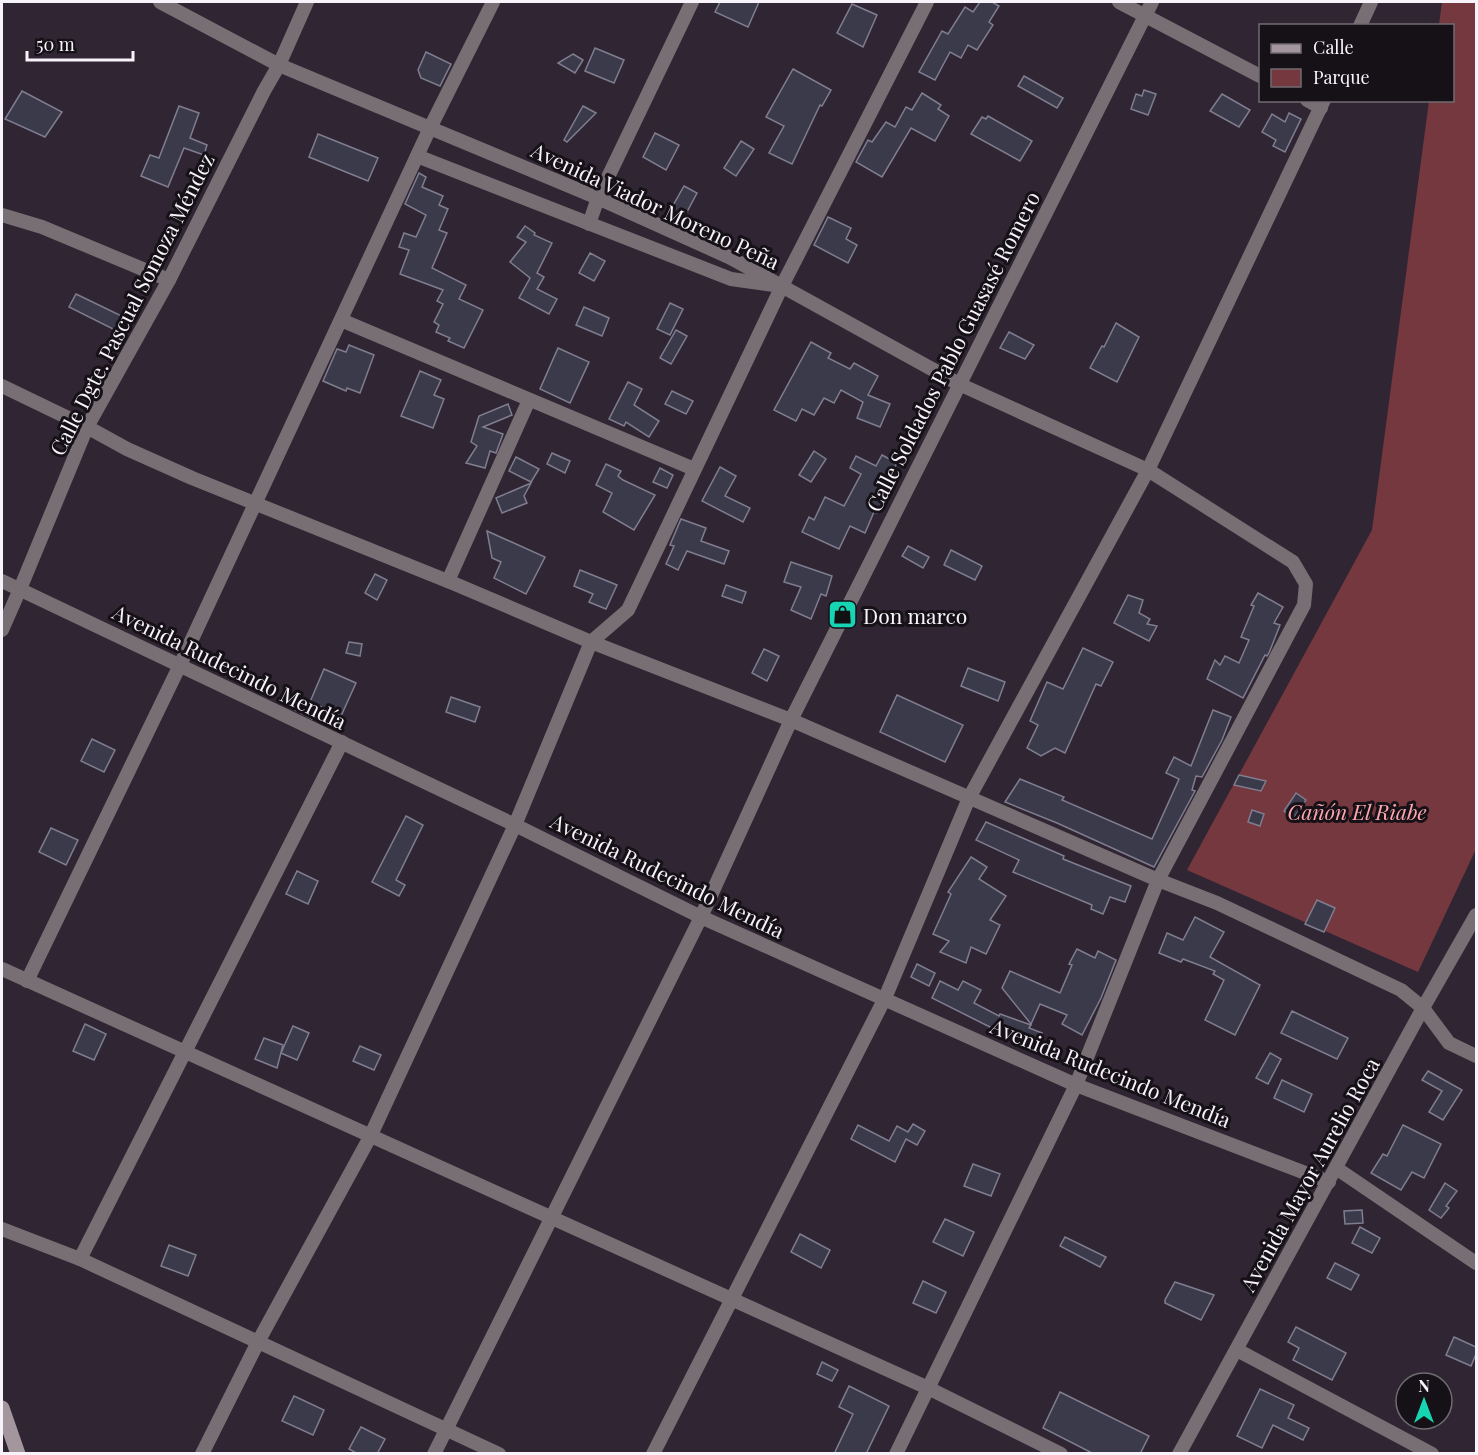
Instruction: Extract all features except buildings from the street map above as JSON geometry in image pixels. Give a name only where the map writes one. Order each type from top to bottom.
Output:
[{"type":"main road","points":[[2,1408],[18,1454]]},
{"type":"street","name":"Avenida Viador Moreno Peña","points":[[160,2],[279,65],[598,198],[731,258],[782,286]]},
{"type":"street","name":"Calle Dgte. Pascual Somoza Méndez","points":[[2,630],[87,427],[169,280],[279,65],[308,2]]},
{"type":"street","points":[[27,981],[180,665],[430,128],[493,2]]},
{"type":"street","points":[[589,224],[598,198],[692,2]]},
{"type":"street","points":[[202,1454],[258,1342],[370,1137],[515,825],[591,642],[628,610],[782,286],[927,2]]},
{"type":"street","points":[[1119,2],[1259,75]]},
{"type":"street","name":"Calle Soldados Pablo Guasasé Romero","points":[[434,1454],[701,917],[791,720],[1152,2]]},
{"type":"street","points":[[1361,24],[1371,2]]},
{"type":"street","points":[[653,1454],[885,998],[969,798],[1148,470],[1323,104]]},
{"type":"street","name":"Avenida Viador Moreno Peña","points":[[417,156],[730,279],[782,286]]},
{"type":"street","points":[[2,215],[42,227],[169,280]]},
{"type":"street","points":[[782,286],[959,384],[1148,470],[1293,562],[1306,584],[1304,605],[1158,880],[1076,1085],[896,1454]]},
{"type":"street","points":[[341,320],[694,469]]},
{"type":"street","points":[[2,386],[127,449],[255,504],[448,581],[591,642],[791,720],[1158,880],[1217,903],[1401,990],[1423,1008],[1449,1043],[1476,1056]]},
{"type":"street","points":[[448,581],[529,400]]},
{"type":"street","name":"Avenida Rudecindo Mendía","points":[[2,581],[515,825],[701,917],[1076,1085],[1329,1182]]},
{"type":"street","points":[[80,1259],[342,742]]},
{"type":"street","name":"Avenida Mayor Aurelio Roca","points":[[1179,1454],[1476,915]]},
{"type":"street","points":[[2,969],[928,1388],[1061,1454]]},
{"type":"street","points":[[1336,1168],[1476,1263]]},
{"type":"street","points":[[2,1229],[80,1259],[499,1454]]},
{"type":"street","points":[[1237,1350],[1432,1454]]},
{"type":"green space","name":"Cañón El Riabe","points":[[1442,2],[1476,2],[1476,849],[1418,972],[1187,870],[1372,530],[1429,102],[1454,102],[1454,24],[1439,24]]},
{"type":"place","name":"Don marco","points":[[842,615]]}]
